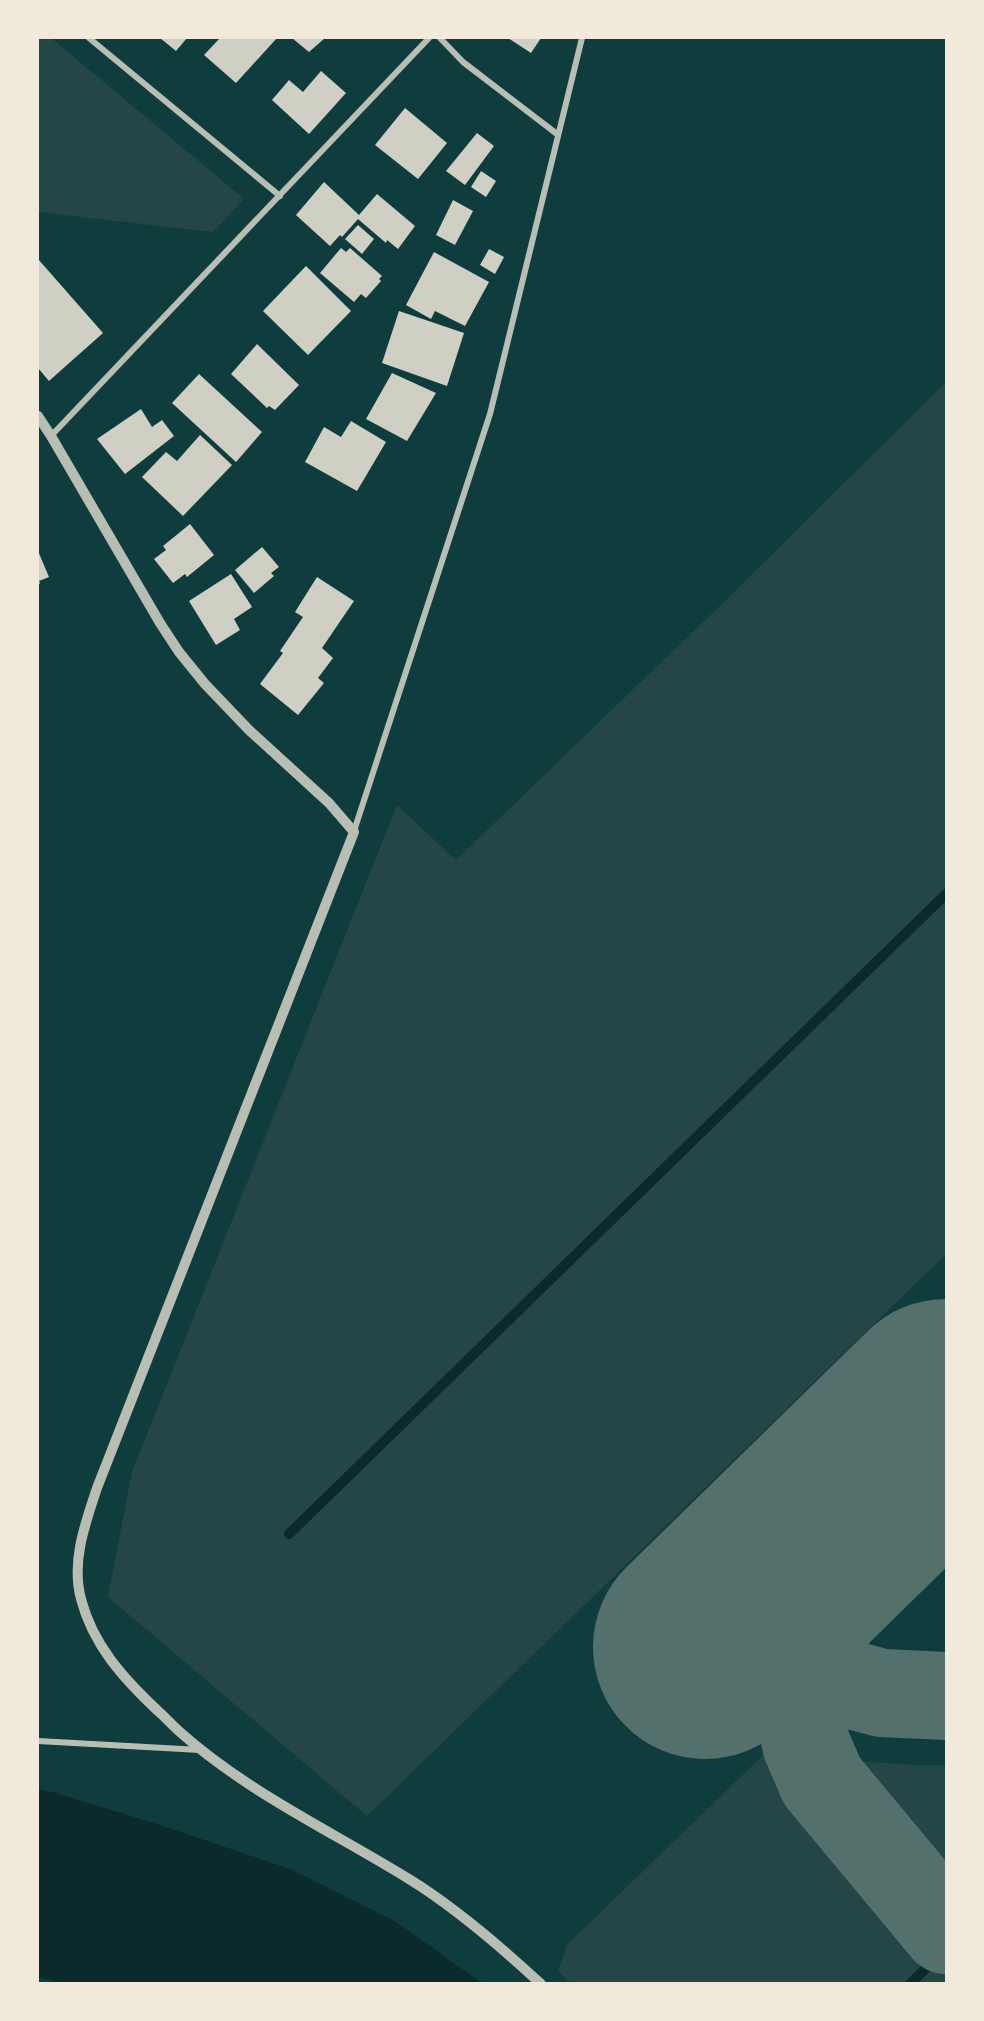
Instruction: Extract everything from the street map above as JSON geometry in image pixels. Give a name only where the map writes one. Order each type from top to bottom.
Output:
[{"type":"street","points":[[89,38],[280,196]]},
{"type":"street","points":[[51,436],[429,38]]},
{"type":"street","points":[[440,38],[463,62],[557,134]]},
{"type":"street","points":[[541,1983],[482,1932],[411,1880],[289,1809],[180,1732],[124,1679],[96,1640],[80,1598],[77,1562],[84,1526],[96,1488],[354,832],[490,414],[582,38]]},
{"type":"street","points":[[38,416],[179,652],[205,684],[249,730],[329,803],[354,832]]},
{"type":"street","points":[[38,1741],[203,1750]]},
{"type":"shaded area","points":[[38,38],[51,38],[244,199],[213,232],[38,212]]},
{"type":"shaded area","points":[[946,382],[946,1254],[367,1816],[108,1597],[132,1472],[397,805],[456,860],[727,599]]},
{"type":"shaded area","points":[[764,1754],[943,1960],[946,1965],[946,1983],[570,1983],[558,1971],[567,1945]]},
{"type":"shaded area","points":[[841,1761],[946,1765],[946,1888],[842,1770]]},
{"type":"shaded area","points":[[38,1789],[160,1825],[290,1869],[396,1922],[482,1983],[64,1984],[38,1977]]},
{"type":"building","points":[[160,38],[187,38],[176,51]]},
{"type":"building","points":[[220,38],[277,38],[236,83],[204,55]]},
{"type":"building","points":[[292,38],[325,38],[309,52]]},
{"type":"building","points":[[508,38],[541,38],[531,53]]},
{"type":"building","points":[[321,71],[346,93],[309,134],[272,100],[289,80],[303,92]]},
{"type":"building","points":[[405,108],[447,143],[418,179],[375,145]]},
{"type":"building","points":[[477,133],[494,146],[465,185],[446,171]]},
{"type":"building","points":[[481,171],[496,181],[486,197],[471,187]]},
{"type":"building","points":[[324,182],[359,215],[377,194],[415,226],[398,249],[387,240],[386,243],[358,219],[342,237],[340,235],[330,246],[296,215]]},
{"type":"building","points":[[453,200],[473,211],[455,245],[436,235]]},
{"type":"building","points":[[358,225],[374,239],[362,254],[345,239]]},
{"type":"building","points":[[341,248],[346,252],[350,248],[382,276],[379,279],[381,281],[366,298],[361,294],[354,302],[320,273]]},
{"type":"building","points":[[489,249],[504,257],[495,274],[480,265]]},
{"type":"building","points":[[434,252],[489,282],[465,326],[435,311],[431,319],[406,305]]},
{"type":"building","points":[[38,259],[103,333],[49,381],[38,368]]},
{"type":"building","points":[[306,266],[351,311],[308,355],[263,311]]},
{"type":"building","points":[[399,311],[464,333],[447,386],[382,363]]},
{"type":"building","points":[[257,344],[299,385],[275,410],[269,406],[267,408],[231,374]]},
{"type":"building","points":[[392,373],[436,393],[407,441],[366,419]]},
{"type":"building","points":[[199,374],[262,432],[236,462],[172,403]]},
{"type":"building","points":[[141,409],[152,427],[162,420],[174,436],[125,474],[97,439]]},
{"type":"building","points":[[351,421],[386,442],[357,491],[305,462],[324,427],[341,437]]},
{"type":"building","points":[[200,435],[232,465],[183,516],[142,477],[166,452],[177,461]]},
{"type":"building","points":[[190,524],[214,555],[187,577],[185,574],[173,583],[154,559],[166,550],[163,546]]},
{"type":"building","points":[[262,547],[279,567],[271,573],[274,576],[254,593],[235,570]]},
{"type":"building","points":[[38,551],[49,577],[39,581],[38,585]]},
{"type":"building","points":[[231,574],[252,607],[234,619],[240,630],[216,645],[189,601]]},
{"type":"building","points":[[317,577],[354,601],[322,648],[333,658],[318,678],[324,683],[298,715],[260,684],[283,653],[280,651],[303,617],[295,612]]},
{"type":"waterway","points":[[289,1534],[946,894]]},
{"type":"waterway","points":[[910,1984],[929,1965]]},
{"type":"taxiway","points":[[814,1540],[792,1576],[787,1611],[798,1646],[813,1667],[844,1683],[882,1693],[946,1696]]},
{"type":"taxiway","points":[[787,1611],[798,1703],[806,1744],[822,1781],[946,1930]]},
{"type":"runway","points":[[705,1647],[946,1411]]}]
